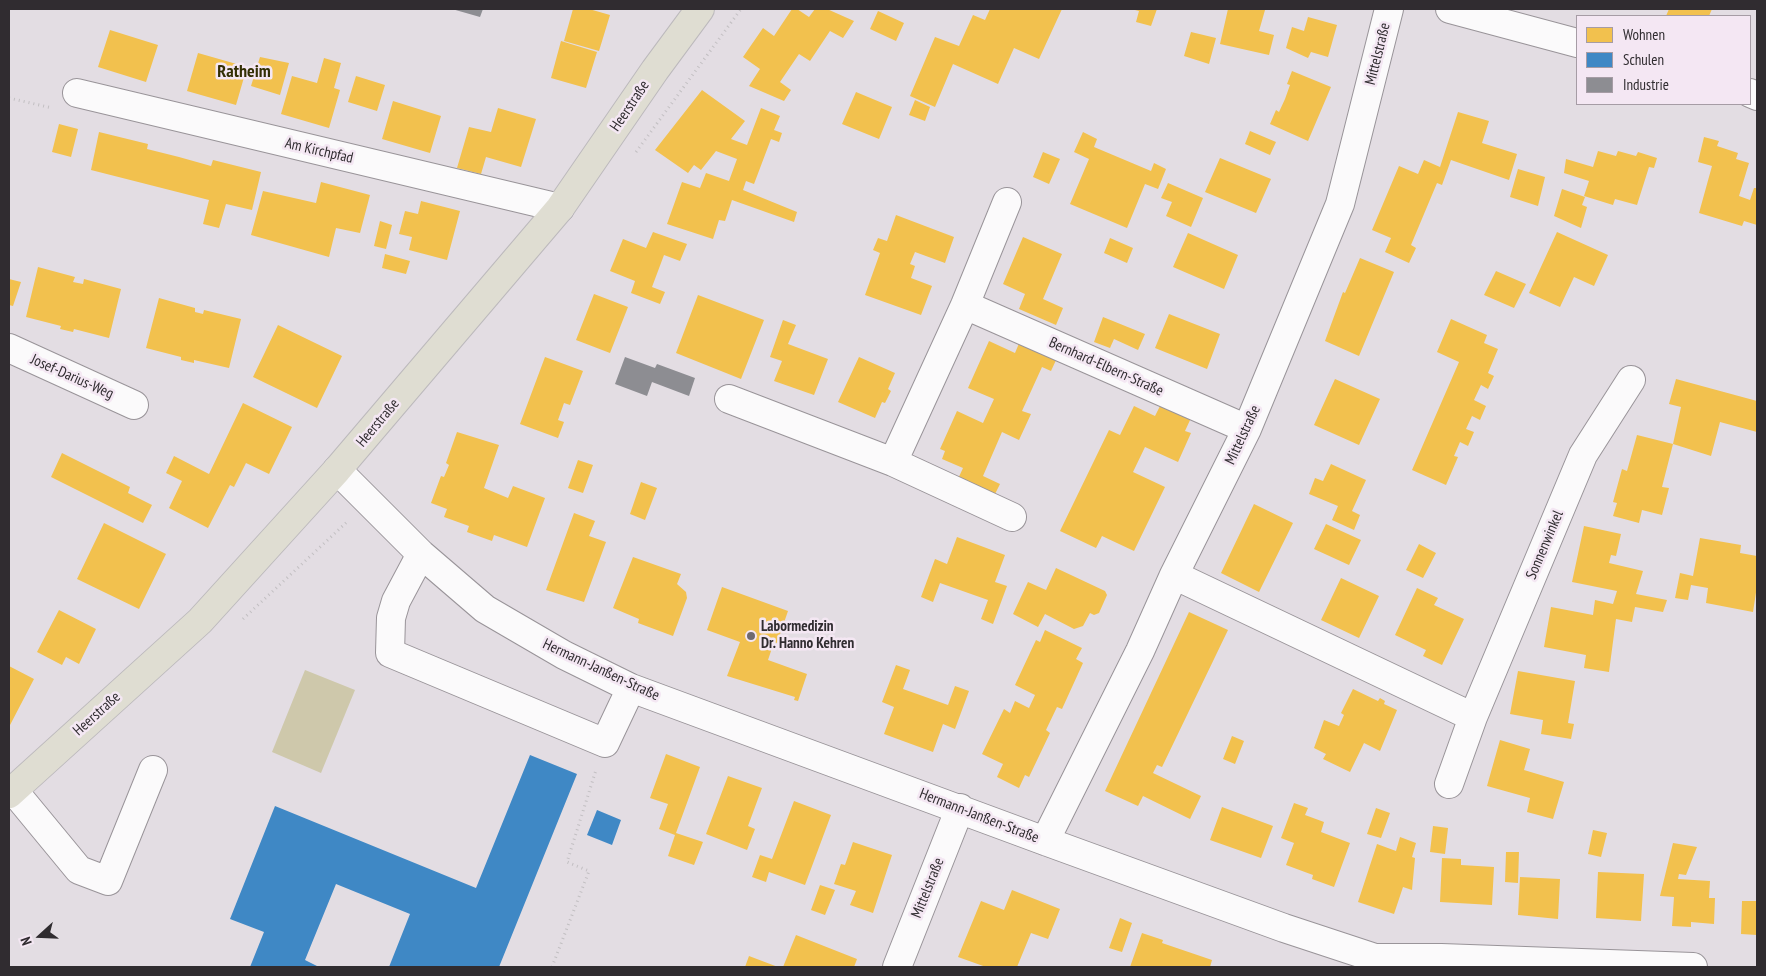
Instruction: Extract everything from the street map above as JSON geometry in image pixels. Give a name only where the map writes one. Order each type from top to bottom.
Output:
[{"type":"main road","name":"Heerstraße","points":[[11,792],[200,621],[337,470],[560,208],[655,70],[700,9]]},
{"type":"street","name":"Mittelstraße","points":[[1045,841],[1140,651],[1174,575],[1246,429],[1340,204],[1389,9]]},
{"type":"street","points":[[1450,9],[1576,43]]},
{"type":"street","name":"Am Kirchpfad","points":[[78,93],[560,208]]},
{"type":"street","points":[[894,462],[965,305],[1007,202]]},
{"type":"street","name":"Bernhard-Elbern-Straße","points":[[965,305],[1246,429]]},
{"type":"street","name":"Josef-Darius-Weg","points":[[9,348],[134,406]]},
{"type":"street","name":"Sonnenwinkel","points":[[1449,784],[1473,717],[1583,455],[1632,380]]},
{"type":"street","points":[[728,398],[894,462],[1012,516]]},
{"type":"street","name":"Hermann-Janßen-Straße","points":[[337,470],[421,554],[485,609],[564,655],[631,688],[960,808],[1374,963],[1451,958],[1693,967]]},
{"type":"street","points":[[421,554],[396,601],[390,618],[390,653],[605,743],[631,688]]},
{"type":"street","points":[[1174,575],[1473,717]]},
{"type":"street","points":[[11,792],[79,870],[108,881],[153,770]]},
{"type":"street","name":"Mittelstraße","points":[[897,967],[960,808]]},
{"type":"path","points":[[9,98],[59,110],[78,93]]},
{"type":"path","points":[[552,967],[589,871],[567,862],[605,743]]},
{"type":"shaded area","points":[[305,670],[355,690],[321,773],[272,752]]},
{"type":"building: Wohnen","points":[[573,9],[589,9],[610,15],[599,51],[564,41]]},
{"type":"building: Wohnen","points":[[792,9],[797,9],[809,17],[815,9],[827,9],[854,21],[843,38],[830,31],[810,61],[799,54],[780,82],[791,90],[784,101],[749,86],[760,69],[743,57],[763,28],[774,36]]},
{"type":"building: Wohnen","points":[[990,9],[1062,9],[1039,59],[1014,48],[998,84],[953,64],[935,107],[910,96],[935,37],[959,46],[973,15],[985,20]]},
{"type":"building: Wohnen","points":[[1131,9],[1157,9],[1151,26],[1136,22],[1139,11]]},
{"type":"building: Wohnen","points":[[1228,9],[1265,10],[1259,31],[1274,35],[1269,55],[1220,44]]},
{"type":"building: Wohnen","points":[[1669,9],[1712,9],[1709,15],[1666,15]]},
{"type":"building: Wohnen","points":[[878,11],[904,23],[896,41],[870,29]]},
{"type":"building: Wohnen","points":[[1308,17],[1337,25],[1328,57],[1311,52],[1308,58],[1286,48],[1292,27],[1304,31]]},
{"type":"building: Wohnen","points":[[110,30],[158,45],[146,82],[98,67]]},
{"type":"building: Wohnen","points":[[1191,32],[1216,38],[1209,64],[1184,56]]},
{"type":"building: Wohnen","points":[[561,41],[597,52],[586,88],[551,78]]},
{"type":"building: Wohnen","points":[[198,53],[247,67],[236,105],[187,91]]},
{"type":"building: Wohnen","points":[[260,57],[289,63],[280,95],[251,86]]},
{"type":"building: Wohnen","points":[[324,58],[341,63],[334,88],[340,90],[329,128],[281,114],[292,76],[317,83]]},
{"type":"building: Wohnen","points":[[1292,71],[1331,87],[1308,141],[1270,124],[1276,110],[1279,112],[1285,99],[1290,85],[1287,84]]},
{"type":"building: Wohnen","points":[[356,76],[385,85],[377,111],[348,102]]},
{"type":"building: Wohnen","points":[[702,90],[745,121],[731,139],[747,145],[761,108],[780,116],[774,130],[782,133],[779,142],[771,139],[754,184],[746,181],[743,190],[797,212],[794,222],[732,200],[725,221],[719,220],[713,239],[667,224],[682,182],[700,188],[706,173],[729,181],[737,159],[716,151],[701,170],[694,165],[688,173],[655,150]]},
{"type":"building: Wohnen","points":[[856,92],[892,107],[879,139],[842,124]]},
{"type":"building: Wohnen","points":[[915,100],[930,107],[925,121],[909,115]]},
{"type":"building: Wohnen","points":[[393,101],[441,116],[430,153],[382,139]]},
{"type":"building: Wohnen","points":[[498,108],[536,119],[521,167],[486,157],[481,174],[457,168],[469,127],[491,132]]},
{"type":"building: Wohnen","points":[[1458,112],[1489,121],[1482,143],[1517,154],[1509,180],[1451,160],[1442,185],[1437,183],[1411,245],[1416,248],[1409,263],[1385,252],[1391,238],[1372,230],[1399,166],[1418,174],[1424,160],[1440,167]]},
{"type":"building: Wohnen","points":[[59,124],[78,129],[71,157],[52,152]]},
{"type":"building: Wohnen","points":[[1250,131],[1276,142],[1270,155],[1245,144]]},
{"type":"building: Wohnen","points":[[99,132],[148,144],[147,149],[211,166],[213,160],[261,172],[252,210],[226,204],[219,228],[203,224],[209,200],[91,170]]},
{"type":"building: Wohnen","points":[[1083,132],[1097,139],[1094,147],[1151,171],[1154,163],[1166,169],[1158,189],[1145,184],[1127,228],[1070,204],[1089,159],[1074,152]]},
{"type":"building: Wohnen","points":[[1704,137],[1719,141],[1717,146],[1738,153],[1736,159],[1749,163],[1739,196],[1750,200],[1754,188],[1757,188],[1757,225],[1744,221],[1742,226],[1699,213],[1712,166],[1698,162]]},
{"type":"building: Wohnen","points":[[1598,151],[1616,156],[1618,151],[1636,156],[1638,152],[1657,158],[1654,168],[1649,167],[1637,205],[1615,199],[1613,205],[1584,196],[1589,181],[1564,173],[1566,159],[1593,167]]},
{"type":"building: Wohnen","points":[[1043,152],[1060,159],[1049,184],[1033,177]]},
{"type":"building: Wohnen","points":[[1220,158],[1271,179],[1256,213],[1205,192]]},
{"type":"building: Wohnen","points":[[1518,169],[1545,177],[1538,206],[1510,197]]},
{"type":"building: Wohnen","points":[[321,182],[370,195],[360,233],[336,228],[329,257],[251,235],[263,191],[316,203]]},
{"type":"building: Wohnen","points":[[1168,183],[1203,198],[1191,227],[1166,216],[1172,202],[1161,198]]},
{"type":"building: Wohnen","points":[[1562,189],[1585,197],[1582,205],[1587,207],[1581,228],[1554,216]]},
{"type":"building: Wohnen","points":[[421,201],[460,211],[447,260],[409,250],[412,237],[399,234],[405,211],[418,214]]},
{"type":"building: Wohnen","points":[[896,215],[954,237],[945,263],[915,252],[910,264],[915,266],[911,278],[932,286],[921,315],[865,295],[880,253],[873,250],[878,238],[887,241]]},
{"type":"building: Wohnen","points":[[380,221],[392,225],[386,249],[374,246]]},
{"type":"building: Wohnen","points":[[653,232],[687,244],[680,261],[664,255],[652,287],[665,292],[660,304],[631,293],[635,281],[610,271],[623,239],[646,248]]},
{"type":"building: Wohnen","points":[[1557,232],[1608,255],[1594,286],[1574,277],[1560,307],[1529,293]]},
{"type":"building: Wohnen","points":[[1188,233],[1238,255],[1224,289],[1173,267]]},
{"type":"building: Wohnen","points":[[1023,237],[1062,254],[1043,299],[1063,308],[1056,325],[1019,309],[1025,294],[1003,284]]},
{"type":"building: Wohnen","points":[[1110,238],[1133,248],[1127,263],[1104,253]]},
{"type":"building: Wohnen","points":[[385,254],[410,261],[406,274],[382,268]]},
{"type":"building: Wohnen","points":[[1360,258],[1394,272],[1359,356],[1325,341],[1343,292],[1345,293]]},
{"type":"building: Wohnen","points":[[38,267],[75,277],[73,282],[83,284],[84,279],[121,289],[109,338],[74,329],[73,332],[60,329],[61,326],[26,317]]},
{"type":"building: Wohnen","points":[[1496,271],[1526,284],[1514,308],[1484,295]]},
{"type":"building: Wohnen","points":[[9,279],[21,282],[13,306],[9,305]]},
{"type":"building: Wohnen","points":[[594,294],[628,307],[610,353],[576,340]]},
{"type":"building: Wohnen","points":[[698,295],[764,320],[741,379],[676,353]]},
{"type":"building: Wohnen","points":[[159,298],[195,308],[195,312],[203,314],[204,310],[241,319],[229,368],[194,360],[194,363],[181,360],[181,357],[146,348]]},
{"type":"building: Wohnen","points":[[1169,314],[1220,334],[1207,369],[1155,348]]},
{"type":"building: Wohnen","points":[[1103,317],[1145,334],[1138,350],[1114,339],[1110,348],[1094,342]]},
{"type":"building: Wohnen","points":[[1451,319],[1487,335],[1484,343],[1498,349],[1488,373],[1494,376],[1488,389],[1481,385],[1474,400],[1486,406],[1480,420],[1472,416],[1466,429],[1474,432],[1468,446],[1460,442],[1454,456],[1458,457],[1446,485],[1412,470],[1459,362],[1437,352]]},
{"type":"building: Wohnen","points":[[783,320],[796,325],[788,344],[828,359],[814,395],[774,381],[782,361],[770,357]]},
{"type":"building: Wohnen","points":[[278,325],[342,356],[317,408],[253,377]]},
{"type":"building: Wohnen","points":[[989,341],[1015,353],[1020,341],[1057,358],[1051,371],[1042,367],[1022,411],[1031,414],[1019,440],[1002,432],[983,476],[1000,484],[993,498],[957,481],[963,468],[942,459],[945,451],[940,449],[957,411],[983,423],[994,399],[968,388]]},
{"type":"building: Wohnen","points":[[545,357],[583,371],[570,405],[564,403],[558,420],[564,422],[558,438],[520,424]]},
{"type":"building: Wohnen","points":[[859,357],[895,373],[888,389],[891,391],[885,403],[882,402],[875,418],[838,402]]},
{"type":"building: Wohnen","points":[[1335,379],[1380,399],[1359,445],[1314,425]]},
{"type":"building: Wohnen","points":[[1676,379],[1757,401],[1757,432],[1720,422],[1711,456],[1673,444],[1681,407],[1669,404]]},
{"type":"building: Wohnen","points":[[243,403],[292,427],[269,474],[246,463],[234,487],[230,485],[208,528],[169,508],[182,481],[166,473],[174,456],[209,474]]},
{"type":"building: Wohnen","points":[[1161,404],[1191,418],[1185,431],[1191,433],[1178,462],[1145,447],[1133,472],[1165,487],[1134,551],[1102,536],[1096,548],[1060,531],[1109,430],[1120,435],[1134,406],[1155,416]]},
{"type":"building: Wohnen","points":[[457,432],[499,445],[484,488],[508,498],[513,486],[545,498],[527,547],[494,535],[492,541],[467,532],[469,526],[444,517],[447,509],[431,503],[441,476],[444,477],[449,465],[446,463]]},
{"type":"building: Wohnen","points":[[1637,435],[1673,444],[1662,487],[1669,488],[1662,515],[1642,510],[1639,523],[1613,516],[1617,503],[1613,502],[1622,469],[1627,471]]},
{"type":"building: Wohnen","points":[[62,453],[130,487],[128,493],[152,505],[143,523],[51,477]]},
{"type":"building: Wohnen","points":[[578,460],[593,465],[583,493],[568,488]]},
{"type":"building: Wohnen","points":[[1331,464],[1366,480],[1352,511],[1360,515],[1354,530],[1332,520],[1338,506],[1309,494],[1315,478],[1323,481]]},
{"type":"building: Wohnen","points":[[641,482],[657,488],[645,520],[630,514]]},
{"type":"building: Wohnen","points":[[1254,504],[1293,523],[1259,592],[1221,573]]},
{"type":"building: Wohnen","points":[[574,513],[595,521],[589,536],[606,542],[584,602],[546,590]]},
{"type":"building: Wohnen","points":[[104,523],[166,554],[139,609],[77,579]]},
{"type":"building: Wohnen","points":[[1326,524],[1361,540],[1349,565],[1314,549]]},
{"type":"building: Wohnen","points":[[1584,526],[1621,534],[1616,556],[1611,555],[1609,563],[1643,571],[1636,594],[1667,600],[1663,612],[1635,607],[1632,622],[1616,619],[1609,672],[1584,668],[1586,655],[1544,647],[1551,607],[1593,615],[1595,600],[1613,604],[1617,591],[1572,582]]},
{"type":"building: Wohnen","points":[[957,537],[1005,555],[995,582],[1007,586],[993,624],[981,619],[988,600],[940,583],[933,602],[921,597],[935,559],[947,564]]},
{"type":"building: Wohnen","points":[[1700,538],[1741,545],[1740,553],[1757,556],[1757,586],[1753,612],[1706,603],[1708,588],[1691,585],[1688,600],[1675,598],[1680,573],[1693,576]]},
{"type":"building: Wohnen","points":[[1419,544],[1436,553],[1423,578],[1406,570]]},
{"type":"building: Wohnen","points":[[633,557],[681,574],[677,584],[686,592],[687,598],[673,636],[638,623],[639,619],[613,608]]},
{"type":"building: Wohnen","points":[[1056,568],[1105,591],[1107,595],[1099,613],[1094,615],[1090,613],[1083,626],[1074,629],[1045,614],[1038,627],[1013,614],[1028,582],[1046,590]]},
{"type":"building: Wohnen","points":[[1341,578],[1379,596],[1359,638],[1321,620]]},
{"type":"building: Wohnen","name":"Labormedizin Dr. Hanno Kehren","points":[[722,587],[788,611],[777,643],[774,642],[768,660],[807,674],[798,701],[794,700],[795,697],[727,676],[740,642],[707,630]]},
{"type":"building: Wohnen","points":[[1417,588],[1438,598],[1434,605],[1464,619],[1442,665],[1423,656],[1426,650],[1395,635]]},
{"type":"building: Wohnen","points":[[59,610],[96,629],[79,664],[66,657],[62,665],[37,652]]},
{"type":"building: Wohnen","points":[[1189,612],[1228,630],[1162,767],[1157,765],[1153,773],[1201,796],[1190,819],[1143,796],[1138,806],[1105,791]]},
{"type":"building: Wohnen","points":[[1045,630],[1082,648],[1076,659],[1083,663],[1062,709],[1057,707],[1046,730],[1050,733],[1029,777],[1025,775],[1019,788],[997,777],[1003,764],[982,754],[1004,709],[1010,713],[1015,701],[1029,708],[1035,695],[1015,685],[1036,640],[1040,642]]},
{"type":"building: Wohnen","points":[[896,665],[910,670],[903,689],[948,705],[955,686],[969,691],[955,729],[943,724],[933,752],[884,734],[894,707],[882,702]]},
{"type":"building: Wohnen","points":[[9,666],[34,679],[9,727]]},
{"type":"building: Wohnen","points":[[1518,671],[1575,681],[1568,723],[1574,724],[1571,739],[1541,734],[1543,720],[1510,714]]},
{"type":"building: Wohnen","points":[[1353,689],[1378,701],[1380,698],[1385,701],[1384,704],[1397,710],[1380,751],[1364,743],[1350,772],[1323,759],[1326,754],[1314,748],[1324,720],[1339,726],[1344,715],[1341,713]]},
{"type":"building: Wohnen","points":[[1232,736],[1244,741],[1235,764],[1223,759]]},
{"type":"building: Wohnen","points":[[1500,740],[1530,749],[1524,770],[1564,782],[1553,819],[1527,812],[1530,798],[1487,786]]},
{"type":"building: Wohnen","points":[[666,754],[700,767],[676,833],[703,842],[694,865],[668,856],[675,835],[659,829],[668,804],[650,798]]},
{"type":"building: Wohnen","points":[[728,776],[762,788],[748,826],[755,829],[747,850],[706,834]]},
{"type":"building: Wohnen","points":[[794,801],[831,815],[805,885],[769,872],[766,882],[752,877],[760,855],[772,859]]},
{"type":"building: Wohnen","points":[[1294,803],[1308,808],[1305,815],[1324,822],[1321,832],[1350,843],[1334,887],[1312,879],[1313,875],[1286,865],[1294,843],[1281,838]]},
{"type":"building: Wohnen","points":[[1222,807],[1273,826],[1261,858],[1210,840]]},
{"type":"building: Wohnen","points":[[1376,808],[1390,813],[1381,838],[1367,834]]},
{"type":"building: Wohnen","points":[[1433,826],[1448,828],[1445,854],[1430,852]]},
{"type":"building: Wohnen","points":[[1593,830],[1607,833],[1601,857],[1588,854]]},
{"type":"building: Wohnen","points":[[1400,837],[1416,843],[1412,857],[1415,858],[1412,890],[1403,887],[1394,914],[1358,902],[1377,844],[1396,851]]},
{"type":"building: Wohnen","points":[[853,842],[892,855],[873,913],[850,905],[856,891],[834,884],[841,864],[845,865]]},
{"type":"building: Wohnen","points":[[1673,843],[1697,847],[1686,875],[1679,874],[1678,879],[1710,881],[1709,898],[1715,898],[1714,924],[1691,922],[1691,927],[1672,926],[1674,897],[1660,896]]},
{"type":"building: Wohnen","points":[[1506,852],[1519,852],[1518,883],[1505,882]]},
{"type":"building: Wohnen","points":[[1442,858],[1461,859],[1461,865],[1494,867],[1492,905],[1440,902]]},
{"type":"building: Wohnen","points":[[1598,872],[1644,874],[1641,921],[1596,918]]},
{"type":"building: Wohnen","points":[[1520,877],[1560,879],[1558,919],[1518,915]]},
{"type":"building: Wohnen","points":[[820,885],[835,890],[825,915],[811,910]]},
{"type":"building: Wohnen","points":[[1012,890],[1060,909],[1048,939],[1031,933],[1017,967],[986,967],[958,957],[981,901],[1004,910]]},
{"type":"building: Wohnen","points":[[1742,901],[1757,901],[1757,935],[1741,934]]},
{"type":"building: Wohnen","points":[[1120,918],[1132,923],[1122,952],[1109,948]]},
{"type":"building: Wohnen","points":[[1142,933],[1163,940],[1162,943],[1212,960],[1210,967],[1130,967]]},
{"type":"building: Wohnen","points":[[796,935],[857,959],[854,967],[783,967]]},
{"type":"building: Wohnen","points":[[749,956],[778,967],[745,967]]},
{"type":"building: Schulen","points":[[530,755],[577,774],[499,967],[389,967],[410,914],[336,884],[305,960],[319,967],[250,967],[264,932],[230,919],[275,806],[476,888]]},
{"type":"building: Schulen","points":[[597,810],[621,820],[612,845],[587,835]]},
{"type":"building: Industrie","points":[[452,9],[483,9],[480,17]]},
{"type":"building: Industrie","points":[[625,357],[655,368],[657,364],[695,378],[689,396],[652,382],[647,396],[615,384]]},
{"type":"place","name":"Labormedizin Dr. Hanno Kehren","points":[[751,636]]},
{"type":"district","name":"Ratheim","points":[[244,72]]}]
